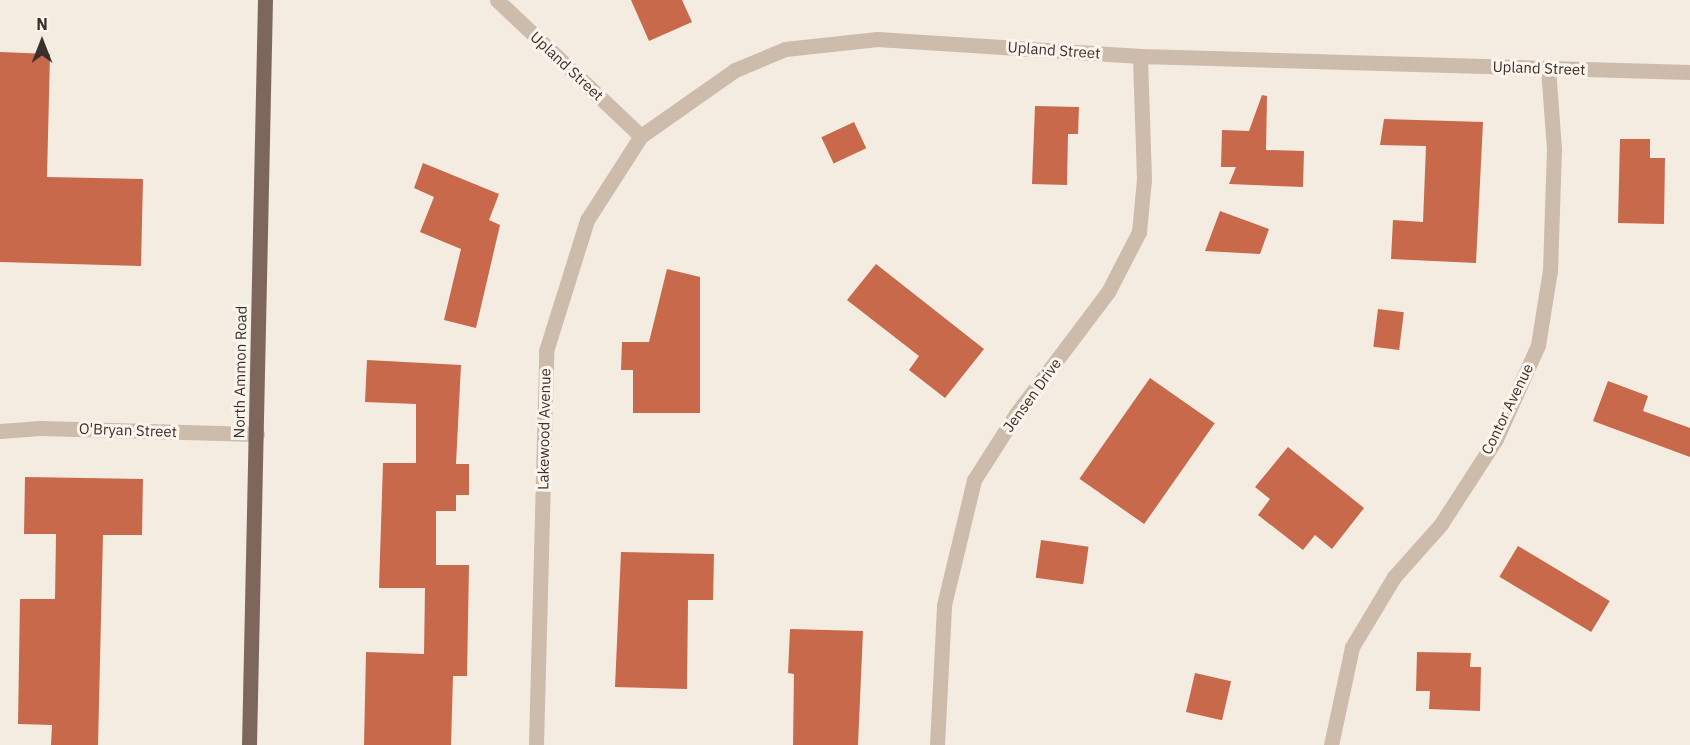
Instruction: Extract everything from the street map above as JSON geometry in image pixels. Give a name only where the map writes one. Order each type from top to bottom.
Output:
[{"type":"main road","name":"North Ammon Road","points":[[249,745],[265,0]]},
{"type":"street","name":"Upland Street","points":[[497,0],[641,136],[735,69],[786,49],[877,39],[1140,56],[1690,72]]},
{"type":"street","name":"Jensen Drive","points":[[937,745],[944,605],[974,480],[1016,414],[1108,292],[1139,232],[1144,179],[1140,56]]},
{"type":"street","name":"Contor Avenue","points":[[1332,745],[1353,647],[1394,577],[1441,524],[1496,440],[1538,345],[1550,259],[1554,149],[1548,68]]},
{"type":"street","name":"Lakewood Avenue","points":[[536,745],[546,351],[587,220],[641,136]]},
{"type":"street","name":"O'Bryan Street","points":[[0,431],[40,428],[257,434]]},
{"type":"building","points":[[631,0],[682,0],[692,22],[649,41]]},
{"type":"building","points":[[0,52],[50,54],[47,177],[143,179],[141,266],[0,262]]},
{"type":"building","points":[[1262,95],[1267,96],[1266,150],[1304,151],[1303,187],[1229,184],[1236,167],[1221,167],[1222,130],[1249,131]]},
{"type":"building","points":[[1035,106],[1079,107],[1078,134],[1068,134],[1067,185],[1032,184]]},
{"type":"building","points":[[1384,119],[1483,122],[1476,263],[1391,259],[1393,220],[1423,222],[1426,146],[1380,145]]},
{"type":"building","points":[[854,122],[866,148],[834,163],[821,137]]},
{"type":"building","points":[[1620,139],[1650,139],[1650,158],[1665,158],[1664,224],[1618,223]]},
{"type":"building","points":[[423,163],[499,194],[489,220],[500,225],[476,328],[444,320],[461,249],[420,232],[434,197],[414,188]]},
{"type":"building","points":[[1220,211],[1269,229],[1260,254],[1205,251]]},
{"type":"building","points":[[876,264],[984,349],[945,398],[909,370],[919,356],[847,300]]},
{"type":"building","points":[[667,269],[700,277],[700,413],[633,413],[633,370],[621,370],[622,342],[649,342]]},
{"type":"building","points":[[1378,309],[1404,312],[1399,350],[1373,347]]},
{"type":"building","points":[[367,360],[461,365],[456,464],[469,464],[469,495],[456,495],[456,511],[436,511],[436,565],[469,565],[467,676],[453,676],[451,745],[364,745],[366,652],[424,654],[425,588],[379,588],[383,463],[416,463],[416,404],[365,402]]},
{"type":"building","points":[[1150,378],[1215,423],[1144,524],[1079,479]]},
{"type":"building","points":[[1608,381],[1648,396],[1643,411],[1690,428],[1690,457],[1593,421]]},
{"type":"building","points":[[1288,447],[1364,508],[1332,549],[1315,535],[1303,550],[1258,515],[1270,499],[1255,487]]},
{"type":"building","points":[[25,477],[143,479],[142,535],[103,535],[98,745],[51,745],[52,725],[18,724],[20,599],[55,599],[56,534],[24,534]]},
{"type":"building","points":[[1041,540],[1089,547],[1083,584],[1036,578]]},
{"type":"building","points":[[1518,546],[1610,601],[1591,632],[1499,577]]},
{"type":"building","points":[[621,552],[714,554],[713,600],[688,600],[687,689],[615,687]]},
{"type":"building","points":[[790,629],[863,631],[858,745],[793,745],[794,674],[788,673]]},
{"type":"building","points":[[1417,652],[1471,653],[1470,667],[1481,667],[1480,711],[1429,709],[1430,691],[1416,691]]},
{"type":"building","points":[[1195,673],[1231,681],[1222,720],[1186,712]]}]
